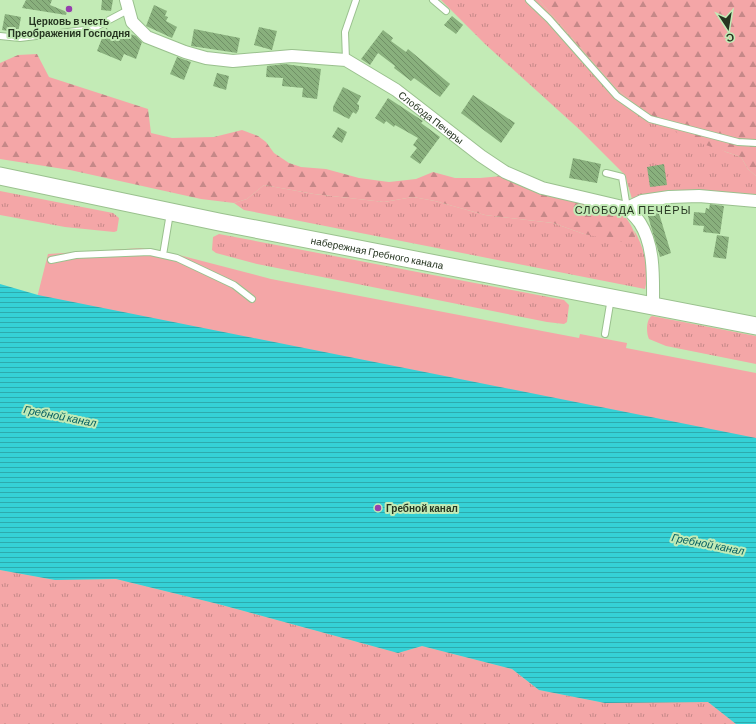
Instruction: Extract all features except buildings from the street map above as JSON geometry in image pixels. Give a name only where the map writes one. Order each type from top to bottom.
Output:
[{"type":"street","name":"Слобода Печеры","points":[[127,5],[132,22],[147,37],[185,52],[206,58],[233,61],[292,56],[346,60],[396,90],[481,156],[505,172],[542,188],[627,208]]},
{"type":"street","name":"набережная Гребного канала","points":[[0,176],[170,212],[756,326]]},
{"type":"street","points":[[653,306],[653,277],[648,243],[640,223],[627,208],[642,201],[669,197],[699,196],[756,201]]},
{"type":"lane","points":[[346,60],[345,32],[356,0]]},
{"type":"lane","points":[[433,0],[446,11]]},
{"type":"lane","points":[[529,0],[617,96],[650,119],[738,142],[756,143]]},
{"type":"lane","points":[[0,36],[20,38],[92,29],[127,5]]},
{"type":"lane","points":[[606,173],[622,177],[627,208]]},
{"type":"lane","points":[[163,255],[170,212]]},
{"type":"lane","points":[[51,260],[76,255],[150,252],[177,258],[234,285],[252,299]]},
{"type":"lane","points":[[605,334],[611,298]]},
{"type":"green space","points":[[441,0],[539,0],[614,86],[639,108],[726,152],[741,157],[748,169],[756,176],[756,195],[632,199],[625,175],[580,130],[485,44]]},
{"type":"green space","points":[[539,0],[756,0],[756,176],[748,169],[741,157],[685,138],[639,108],[614,86]]},
{"type":"green space","points":[[37,54],[49,77],[148,109],[151,133],[172,138],[214,137],[242,130],[258,136],[266,142],[274,153],[289,163],[301,167],[326,169],[359,178],[389,182],[416,179],[433,172],[455,178],[502,176],[618,209],[629,222],[636,239],[631,244],[584,234],[553,223],[485,215],[435,201],[413,197],[384,202],[314,194],[264,185],[247,199],[234,203],[201,199],[70,170],[0,159],[0,63],[18,55]]},
{"type":"green space","points":[[264,185],[314,194],[384,202],[413,197],[435,201],[485,215],[553,223],[584,234],[636,239],[634,230],[641,244],[645,259],[647,274],[645,289],[244,210],[234,203],[247,199]]},
{"type":"green space","points":[[0,191],[113,213],[119,218],[117,231],[114,232],[65,227],[0,215]]},
{"type":"green space","points":[[219,234],[564,300],[569,305],[567,322],[564,324],[547,322],[257,264],[216,253],[212,250],[213,237]]},
{"type":"green space","name":"Гребной канал","points":[[141,248],[179,255],[271,279],[579,338],[580,334],[627,343],[626,348],[756,373],[756,724],[736,724],[708,702],[605,703],[539,690],[512,669],[422,646],[398,653],[218,604],[116,579],[55,580],[0,570],[0,445],[48,254]]},
{"type":"green space","points":[[652,316],[756,336],[756,364],[666,346],[649,339],[647,326]]},
{"type":"green space","points":[[0,570],[55,580],[116,579],[218,604],[398,653],[422,646],[512,669],[539,690],[605,703],[708,702],[736,724],[0,724]]},
{"type":"water","name":"Гребной канал","points":[[0,284],[38,295],[756,438],[756,724],[736,724],[708,702],[605,703],[539,690],[512,669],[422,646],[398,653],[218,604],[116,579],[55,580],[0,570]]},
{"type":"place","name":"Церковь в честь Преображения Господня","points":[[69,9]]},
{"type":"place","name":"Гребной канал","points":[[378,508]]},
{"type":"district","name":"СЛОБОДА ПЕЧЁРЫ","points":[[633,210]]}]
